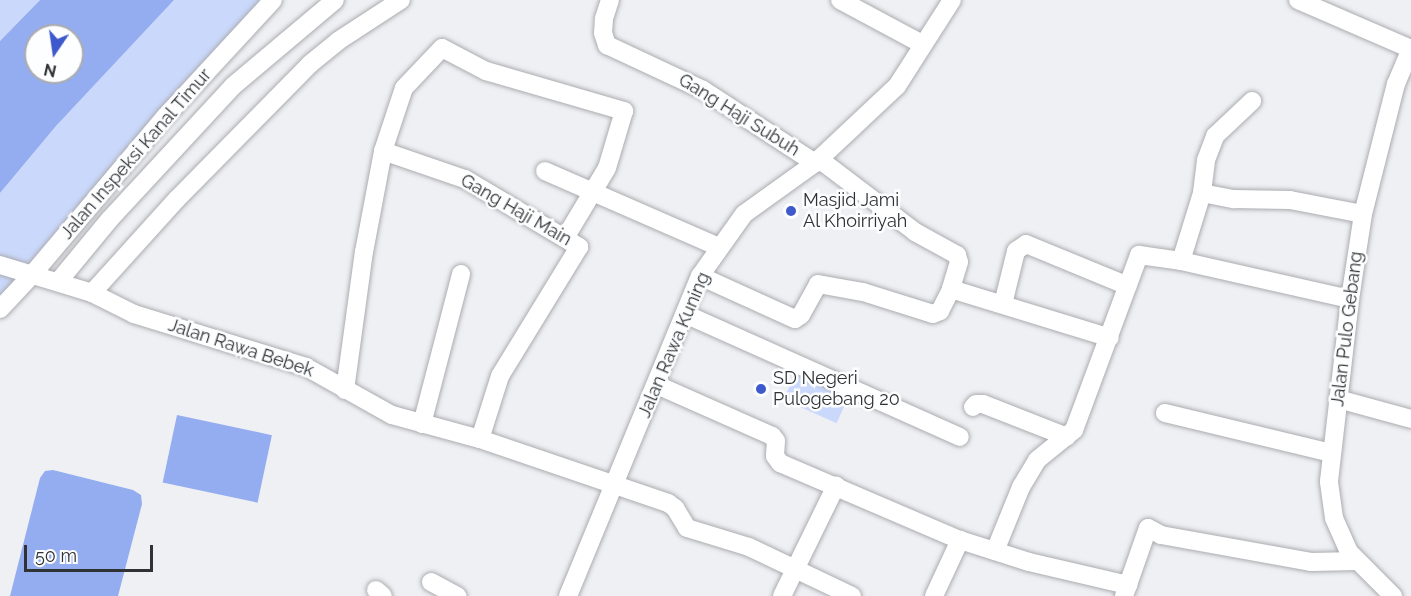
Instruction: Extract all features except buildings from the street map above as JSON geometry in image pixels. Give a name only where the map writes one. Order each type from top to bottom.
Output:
[{"type":"street","name":"Jalan Inspeksi Kanal Timur","points":[[0,309],[31,276],[165,117],[273,0]]},
{"type":"street","points":[[58,282],[141,185],[233,86],[335,0]]},
{"type":"street","points":[[92,293],[177,199],[310,64],[348,34],[401,0]]},
{"type":"street","name":"Gang Haji Subuh","points":[[610,0],[604,19],[603,33],[607,45],[703,90],[817,161],[915,232],[957,255],[958,262],[951,289]]},
{"type":"street","points":[[840,0],[922,44]]},
{"type":"street","name":"Jalan Rawa Kuning","points":[[568,596],[657,385],[700,276],[744,214],[817,161],[897,86],[952,0]]},
{"type":"street","points":[[1298,0],[1411,48]]},
{"type":"street","points":[[345,390],[366,241],[383,151],[404,88],[442,48],[486,71],[624,111],[610,161],[565,238]]},
{"type":"street","name":"Jalan Pulo Gebang","points":[[1393,596],[1349,552],[1334,518],[1329,481],[1350,299],[1363,214],[1393,96],[1411,48]]},
{"type":"street","points":[[1393,96],[1411,81]]},
{"type":"street","points":[[1181,261],[1202,193],[1206,160],[1215,136],[1252,101]]},
{"type":"street","name":"Gang Haji Main","points":[[383,151],[465,179],[578,245],[579,251],[500,376],[480,439]]},
{"type":"street","points":[[545,171],[719,247]]},
{"type":"street","points":[[1202,193],[1234,199],[1290,200],[1363,214]]},
{"type":"street","points":[[1004,304],[1016,250],[1026,244],[1128,286]]},
{"type":"street","points":[[995,551],[1021,487],[1037,460],[1067,437],[1078,421],[1139,255],[1181,261],[1350,299]]},
{"type":"street","name":"Jalan Rawa Bebek","points":[[0,265],[92,293],[134,314],[306,367],[392,415],[480,439],[668,502],[675,508],[687,528],[738,543],[852,596]]},
{"type":"street","points":[[422,424],[461,274]]},
{"type":"street","points":[[700,276],[795,319],[801,315],[818,284],[863,292],[933,315],[940,311],[951,289],[1110,338]]},
{"type":"street","points":[[685,314],[960,437]]},
{"type":"street","points":[[657,385],[772,436],[776,441],[776,460],[780,463],[960,540],[1126,590],[1148,528],[1161,536],[1311,562],[1357,561]]},
{"type":"street","points":[[1338,399],[1411,419]]},
{"type":"street","points":[[973,407],[976,404],[983,404],[1067,437]]},
{"type":"street","points":[[1165,413],[1331,453]]},
{"type":"street","points":[[782,596],[836,486]]},
{"type":"street","points":[[934,596],[960,540]]},
{"type":"street","points":[[430,582],[458,596]]},
{"type":"shaded area","points":[[0,0],[40,0],[0,41]]},
{"type":"shaded area","points":[[174,0],[273,0],[0,310],[0,193],[56,126]]},
{"type":"shaded area","points":[[795,374],[848,398],[837,423],[784,400]]},
{"type":"water","points":[[40,0],[174,0],[56,126],[0,193],[0,41]]},
{"type":"water","points":[[177,415],[272,435],[258,503],[163,482]]},
{"type":"water","points":[[53,470],[133,490],[141,495],[142,504],[118,596],[10,596],[40,478],[45,471]]},
{"type":"place","name":"Masjid Jami Al Khoirriyah","points":[[791,211]]},
{"type":"place","name":"SD Negeri Pulogebang 20","points":[[761,389]]}]
